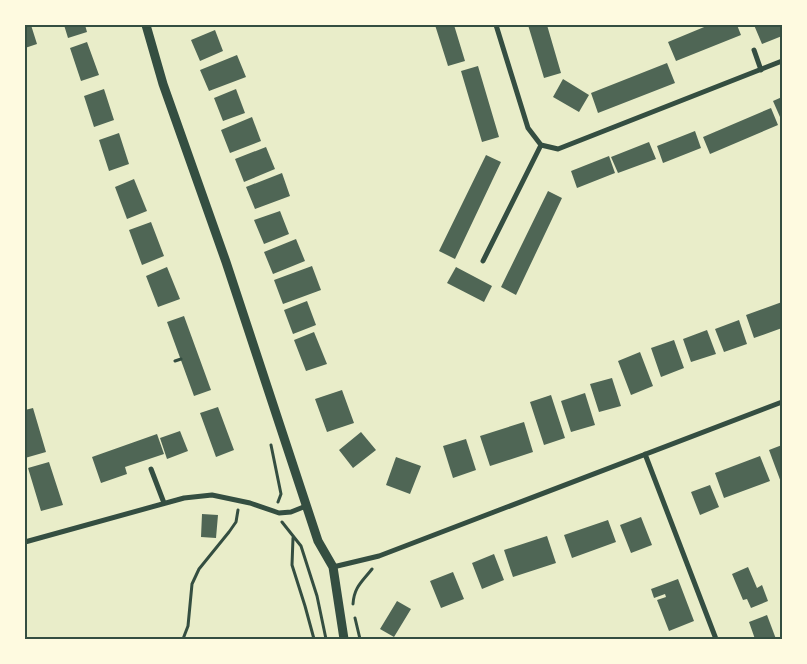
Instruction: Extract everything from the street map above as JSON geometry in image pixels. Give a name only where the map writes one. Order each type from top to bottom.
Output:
[{"type":"street","points":[[146,25],[164,84],[226,262],[318,541],[333,567],[344,639]]},
{"type":"street","points":[[496,25],[528,128],[541,146],[558,149],[782,61]]},
{"type":"street","points":[[754,50],[761,70]]},
{"type":"street","points":[[483,261],[541,146]]},
{"type":"street","points":[[333,567],[379,556],[782,402]]},
{"type":"street","points":[[645,454],[716,639]]},
{"type":"street","points":[[151,469],[164,503]]},
{"type":"street","points":[[25,542],[164,503],[212,494],[279,513],[291,512],[306,506]]},
{"type":"path","points":[[175,361],[181,359]]},
{"type":"path","points":[[271,442],[281,494],[277,504],[279,513],[283,524],[300,546],[317,596],[326,639]]},
{"type":"path","points":[[183,639],[188,626],[192,584],[199,568],[236,522],[240,501]]},
{"type":"path","points":[[293,536],[292,565],[314,639]]},
{"type":"path","points":[[353,605],[354,594],[364,579]]},
{"type":"path","points":[[354,614],[360,639]]},
{"type":"building","points":[[25,25],[31,25],[37,44],[25,48]]},
{"type":"building","points":[[64,25],[85,25],[87,32],[68,38]]},
{"type":"building","points":[[435,25],[454,25],[465,61],[448,66]]},
{"type":"building","points":[[528,25],[547,25],[561,73],[544,78]]},
{"type":"building","points":[[709,25],[737,25],[741,35],[676,61],[668,42]]},
{"type":"building","points":[[754,25],[782,25],[782,36],[762,44]]},
{"type":"building","points":[[215,30],[223,51],[200,61],[191,40]]},
{"type":"building","points":[[87,42],[99,75],[81,81],[70,48]]},
{"type":"building","points":[[237,55],[246,77],[209,91],[200,70]]},
{"type":"building","points":[[667,63],[675,83],[598,113],[591,93]]},
{"type":"building","points":[[478,66],[499,137],[482,142],[461,71]]},
{"type":"building","points":[[563,79],[589,95],[579,112],[553,97]]},
{"type":"building","points":[[104,89],[114,120],[94,127],[84,96]]},
{"type":"building","points":[[236,89],[245,113],[223,121],[214,98]]},
{"type":"building","points":[[782,97],[782,117],[780,117],[773,101]]},
{"type":"building","points":[[771,108],[778,125],[710,154],[703,137]]},
{"type":"building","points":[[252,117],[261,141],[230,153],[221,130]]},
{"type":"building","points":[[695,131],[701,148],[663,163],[657,146]]},
{"type":"building","points":[[119,133],[129,164],[109,171],[99,140]]},
{"type":"building","points":[[649,142],[656,159],[618,173],[611,157]]},
{"type":"building","points":[[266,147],[275,169],[244,182],[235,159]]},
{"type":"building","points":[[486,155],[501,162],[455,259],[439,251]]},
{"type":"building","points":[[609,156],[615,173],[577,188],[571,171]]},
{"type":"building","points":[[282,173],[290,196],[255,209],[246,187]]},
{"type":"building","points":[[134,179],[147,211],[127,219],[115,187]]},
{"type":"building","points":[[548,191],[562,198],[516,295],[501,287]]},
{"type":"building","points":[[280,211],[289,234],[264,244],[254,220]]},
{"type":"building","points":[[151,222],[164,256],[142,265],[129,230]]},
{"type":"building","points":[[296,239],[305,261],[273,274],[264,252]]},
{"type":"building","points":[[312,266],[321,290],[283,304],[274,280]]},
{"type":"building","points":[[167,267],[180,299],[158,307],[146,276]]},
{"type":"building","points":[[456,267],[492,286],[484,302],[447,283]]},
{"type":"building","points":[[307,301],[316,325],[293,334],[284,310]]},
{"type":"building","points":[[782,302],[782,328],[754,338],[746,315]]},
{"type":"building","points":[[184,316],[211,390],[194,396],[167,322]]},
{"type":"building","points":[[739,320],[747,344],[724,352],[715,329]]},
{"type":"building","points":[[707,330],[716,354],[691,362],[683,339]]},
{"type":"building","points":[[314,332],[327,364],[306,371],[294,340]]},
{"type":"building","points":[[674,340],[684,368],[661,377],[651,348]]},
{"type":"building","points":[[640,352],[653,386],[631,395],[618,361]]},
{"type":"building","points":[[612,378],[621,406],[599,412],[590,384]]},
{"type":"building","points":[[342,390],[354,423],[327,432],[315,399]]},
{"type":"building","points":[[585,393],[595,425],[571,432],[561,401]]},
{"type":"building","points":[[551,395],[565,438],[544,445],[530,402]]},
{"type":"building","points":[[218,407],[234,450],[216,457],[200,413]]},
{"type":"building","points":[[33,408],[46,452],[25,458],[25,410]]},
{"type":"building","points":[[524,422],[533,452],[490,466],[480,436]]},
{"type":"building","points":[[180,431],[188,451],[167,459],[160,438]]},
{"type":"building","points":[[361,432],[376,450],[353,468],[339,450]]},
{"type":"building","points":[[157,434],[164,454],[125,467],[127,474],[101,483],[92,457]]},
{"type":"building","points":[[466,439],[476,470],[453,478],[443,446]]},
{"type":"building","points":[[782,445],[782,485],[769,450]]},
{"type":"building","points":[[760,456],[770,481],[724,498],[715,473]]},
{"type":"building","points":[[396,457],[421,466],[410,494],[386,485]]},
{"type":"building","points":[[49,462],[63,505],[41,511],[28,468]]},
{"type":"building","points":[[710,485],[719,507],[700,515],[691,492]]},
{"type":"building","points":[[202,514],[218,515],[216,538],[201,537]]},
{"type":"building","points":[[641,517],[652,545],[631,553],[620,525]]},
{"type":"building","points":[[608,520],[616,542],[572,558],[564,535]]},
{"type":"building","points":[[547,536],[556,563],[513,577],[504,550]]},
{"type":"building","points":[[494,554],[504,580],[482,589],[472,563]]},
{"type":"building","points":[[748,567],[757,588],[762,585],[768,601],[751,608],[747,599],[743,600],[732,574]]},
{"type":"building","points":[[453,572],[464,599],[441,608],[430,581]]},
{"type":"building","points":[[678,579],[694,621],[669,631],[657,600],[666,597],[665,594],[654,598],[651,589]]},
{"type":"building","points":[[397,601],[411,609],[394,637],[380,629]]},
{"type":"building","points":[[767,615],[776,639],[755,639],[749,622]]}]
